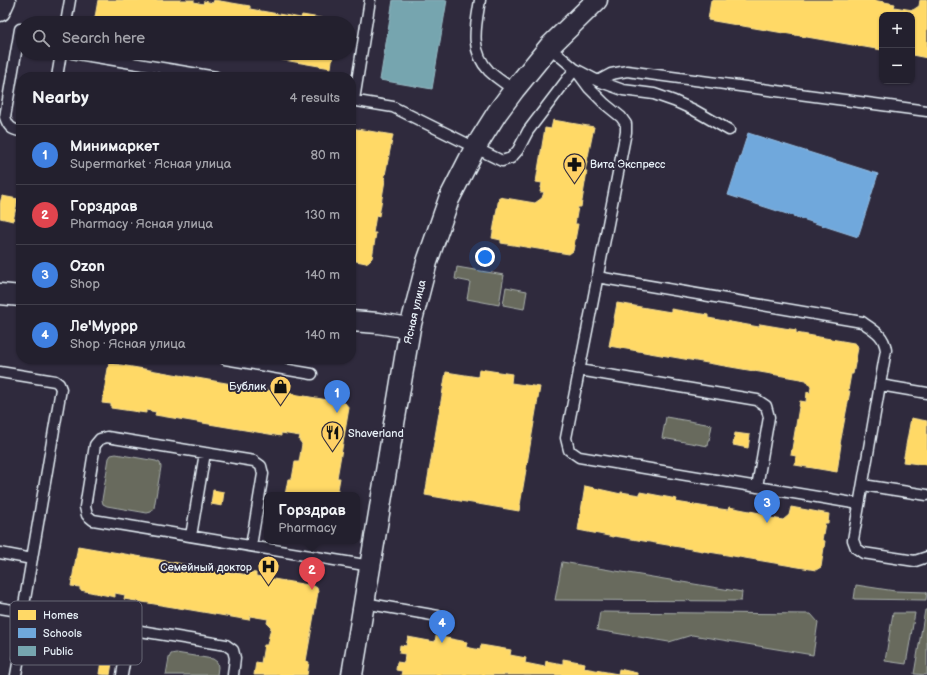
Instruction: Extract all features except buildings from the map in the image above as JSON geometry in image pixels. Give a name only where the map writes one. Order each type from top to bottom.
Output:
[{"type":"street","points":[[0,11],[5,0]]},
{"type":"street","name":"Ясная улица","points":[[352,675],[410,328],[427,262],[449,199],[475,148],[497,113],[514,90],[549,47],[597,0]]},
{"type":"street","points":[[0,294],[16,296]]},
{"type":"street","points":[[356,321],[410,328]]},
{"type":"lane","points":[[67,16],[70,0]]},
{"type":"lane","points":[[356,78],[370,0]]},
{"type":"lane","points":[[480,0],[475,30],[475,45],[489,71],[514,90]]},
{"type":"lane","points":[[549,47],[575,69],[598,81],[623,90],[654,94],[674,100],[729,130]]},
{"type":"lane","points":[[16,52],[5,117],[8,125],[16,130]]},
{"type":"lane","points":[[58,72],[60,60]]},
{"type":"lane","points":[[114,60],[186,72]]},
{"type":"lane","points":[[356,101],[393,107],[502,161],[511,158],[518,150],[528,131],[575,69]]},
{"type":"lane","points":[[575,69],[589,88],[621,117],[626,124],[626,132],[566,438],[569,450],[579,457],[859,504]]},
{"type":"lane","points":[[598,81],[611,74],[627,71],[927,111]]},
{"type":"lane","points":[[597,277],[862,322],[881,336],[885,342],[886,350],[853,540],[856,548],[862,553],[915,561],[927,557]]},
{"type":"lane","points":[[254,364],[312,374]]},
{"type":"lane","points":[[579,370],[757,400],[766,406],[769,417],[757,487]]},
{"type":"lane","points":[[0,372],[55,381],[59,384],[60,389],[32,558],[26,601]]},
{"type":"lane","points":[[880,385],[927,393]]},
{"type":"lane","points":[[251,546],[263,474],[261,466],[254,461],[107,436],[100,439],[95,445],[85,507],[87,515],[93,520],[371,566]]},
{"type":"lane","points":[[190,536],[205,453]]},
{"type":"lane","points":[[863,485],[927,496]]},
{"type":"lane","points":[[0,553],[32,558]]},
{"type":"lane","points":[[364,603],[438,616]]},
{"type":"lane","points":[[0,608],[10,610]]},
{"type":"lane","points":[[142,631],[226,645],[233,650],[236,658],[233,675]]},
{"type":"lane","points":[[16,675],[17,665]]},
{"type":"lane","points":[[122,675],[124,665]]},
{"type":"green space","points":[[457,267],[504,275],[499,305],[467,299],[470,282],[455,279]]},
{"type":"green space","points":[[506,287],[527,291],[524,309],[503,305]]},
{"type":"green space","points":[[666,417],[712,425],[708,446],[662,438]]},
{"type":"green space","points":[[116,454],[160,463],[161,467],[154,508],[151,512],[147,513],[103,504],[102,500],[109,458],[111,455]]},
{"type":"green space","points":[[562,562],[742,592],[741,601],[555,600]]},
{"type":"green space","points":[[856,585],[895,591],[927,592],[926,600],[854,599]]},
{"type":"green space","points":[[925,610],[927,610],[927,675],[914,674]]},
{"type":"green space","points":[[600,612],[811,614],[818,622],[813,655],[692,635],[669,642],[597,630]]},
{"type":"green space","points":[[893,613],[915,613],[906,664],[885,661]]},
{"type":"green space","points":[[176,653],[213,659],[217,662],[217,675],[166,675],[169,658],[171,654]]},
{"type":"place","name":"Вита Экспресс","points":[[575,184]]},
{"type":"place","name":"Бублик","points":[[281,406]]},
{"type":"place","name":"Минимаркет","points":[[337,413]]},
{"type":"place","name":"Shaverland","points":[[332,452]]},
{"type":"place","name":"Ozon","points":[[767,523]]},
{"type":"place","name":"Семейный доктор","points":[[268,586]]},
{"type":"place","name":"Горздрав","points":[[312,590]]},
{"type":"place","name":"Ле'Муррр","points":[[442,643]]}]
